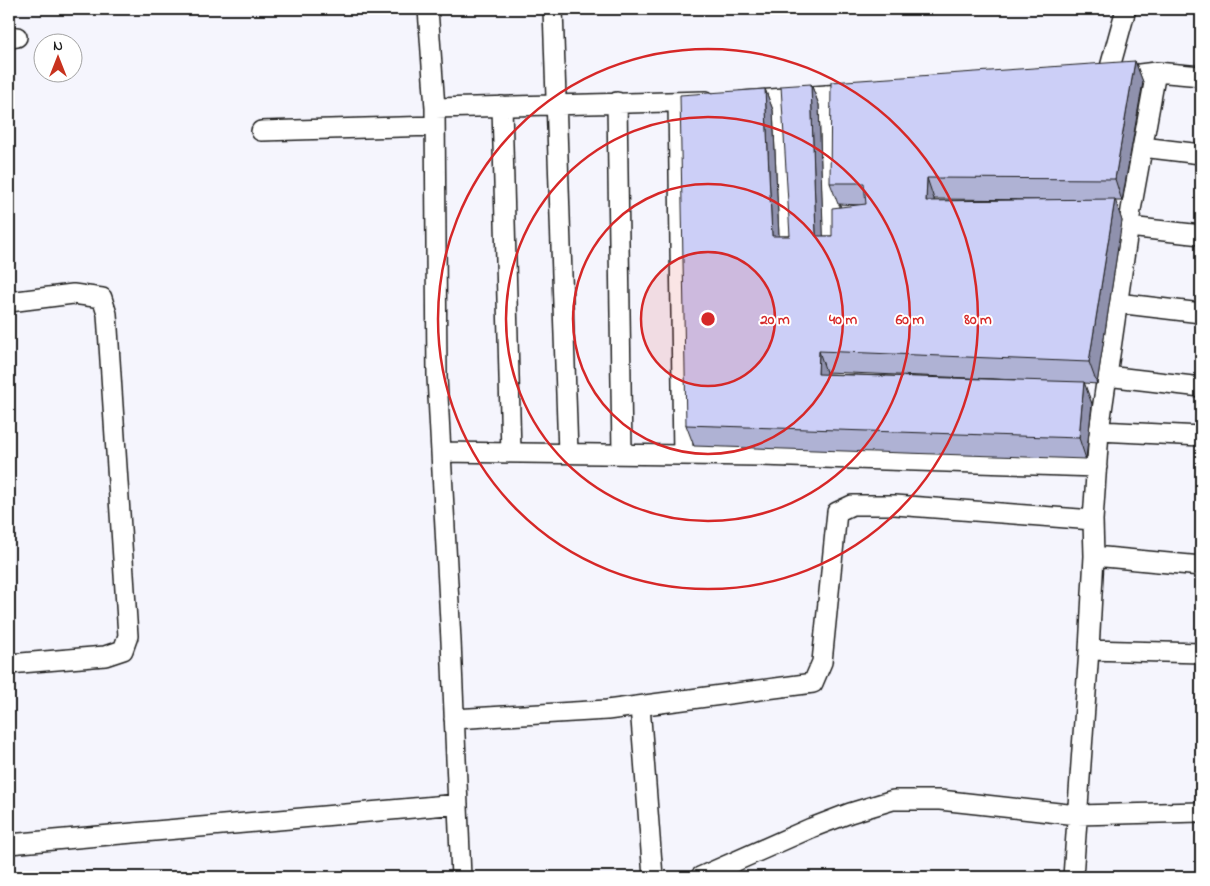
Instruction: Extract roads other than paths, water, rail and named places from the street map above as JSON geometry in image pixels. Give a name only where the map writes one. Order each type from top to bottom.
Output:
[{"type":"street","points":[[428,9],[434,117],[436,377],[454,719],[460,877]]},
{"type":"street","points":[[553,9],[568,453]]},
{"type":"street","points":[[1107,78],[1126,9]]},
{"type":"street","points":[[1073,877],[1089,650],[1094,556],[1093,520],[1099,431],[1130,218],[1156,72]]},
{"type":"street","points":[[1088,80],[1156,72],[1201,76]]},
{"type":"street","points":[[261,131],[434,117],[502,106],[781,99],[877,92]]},
{"type":"street","points":[[826,95],[831,240]]},
{"type":"street","points":[[781,99],[786,247]]},
{"type":"street","points":[[617,102],[622,454]]},
{"type":"street","points":[[678,102],[683,455]]},
{"type":"street","points":[[502,106],[511,453]]},
{"type":"street","points":[[1142,147],[1201,154]]},
{"type":"street","points":[[1112,210],[1130,218],[1201,235]]},
{"type":"street","points":[[9,302],[73,294],[102,298],[107,314],[128,636],[123,650],[105,656],[9,664]]},
{"type":"street","points":[[1117,303],[1201,313]]},
{"type":"street","points":[[1085,392],[1106,384],[1201,387]]},
{"type":"street","points":[[1099,431],[1201,436]]},
{"type":"street","points":[[441,452],[683,455],[1097,467]]},
{"type":"street","points":[[454,719],[607,710],[813,683],[822,662],[837,512],[852,505],[895,505],[1093,520]]},
{"type":"street","points":[[1094,556],[1201,566]]},
{"type":"street","points":[[1089,650],[1201,653]]},
{"type":"street","points":[[640,706],[652,877]]},
{"type":"street","points":[[700,877],[818,825],[893,800],[940,800],[1077,815],[1201,812]]},
{"type":"street","points":[[9,844],[458,804]]}]
